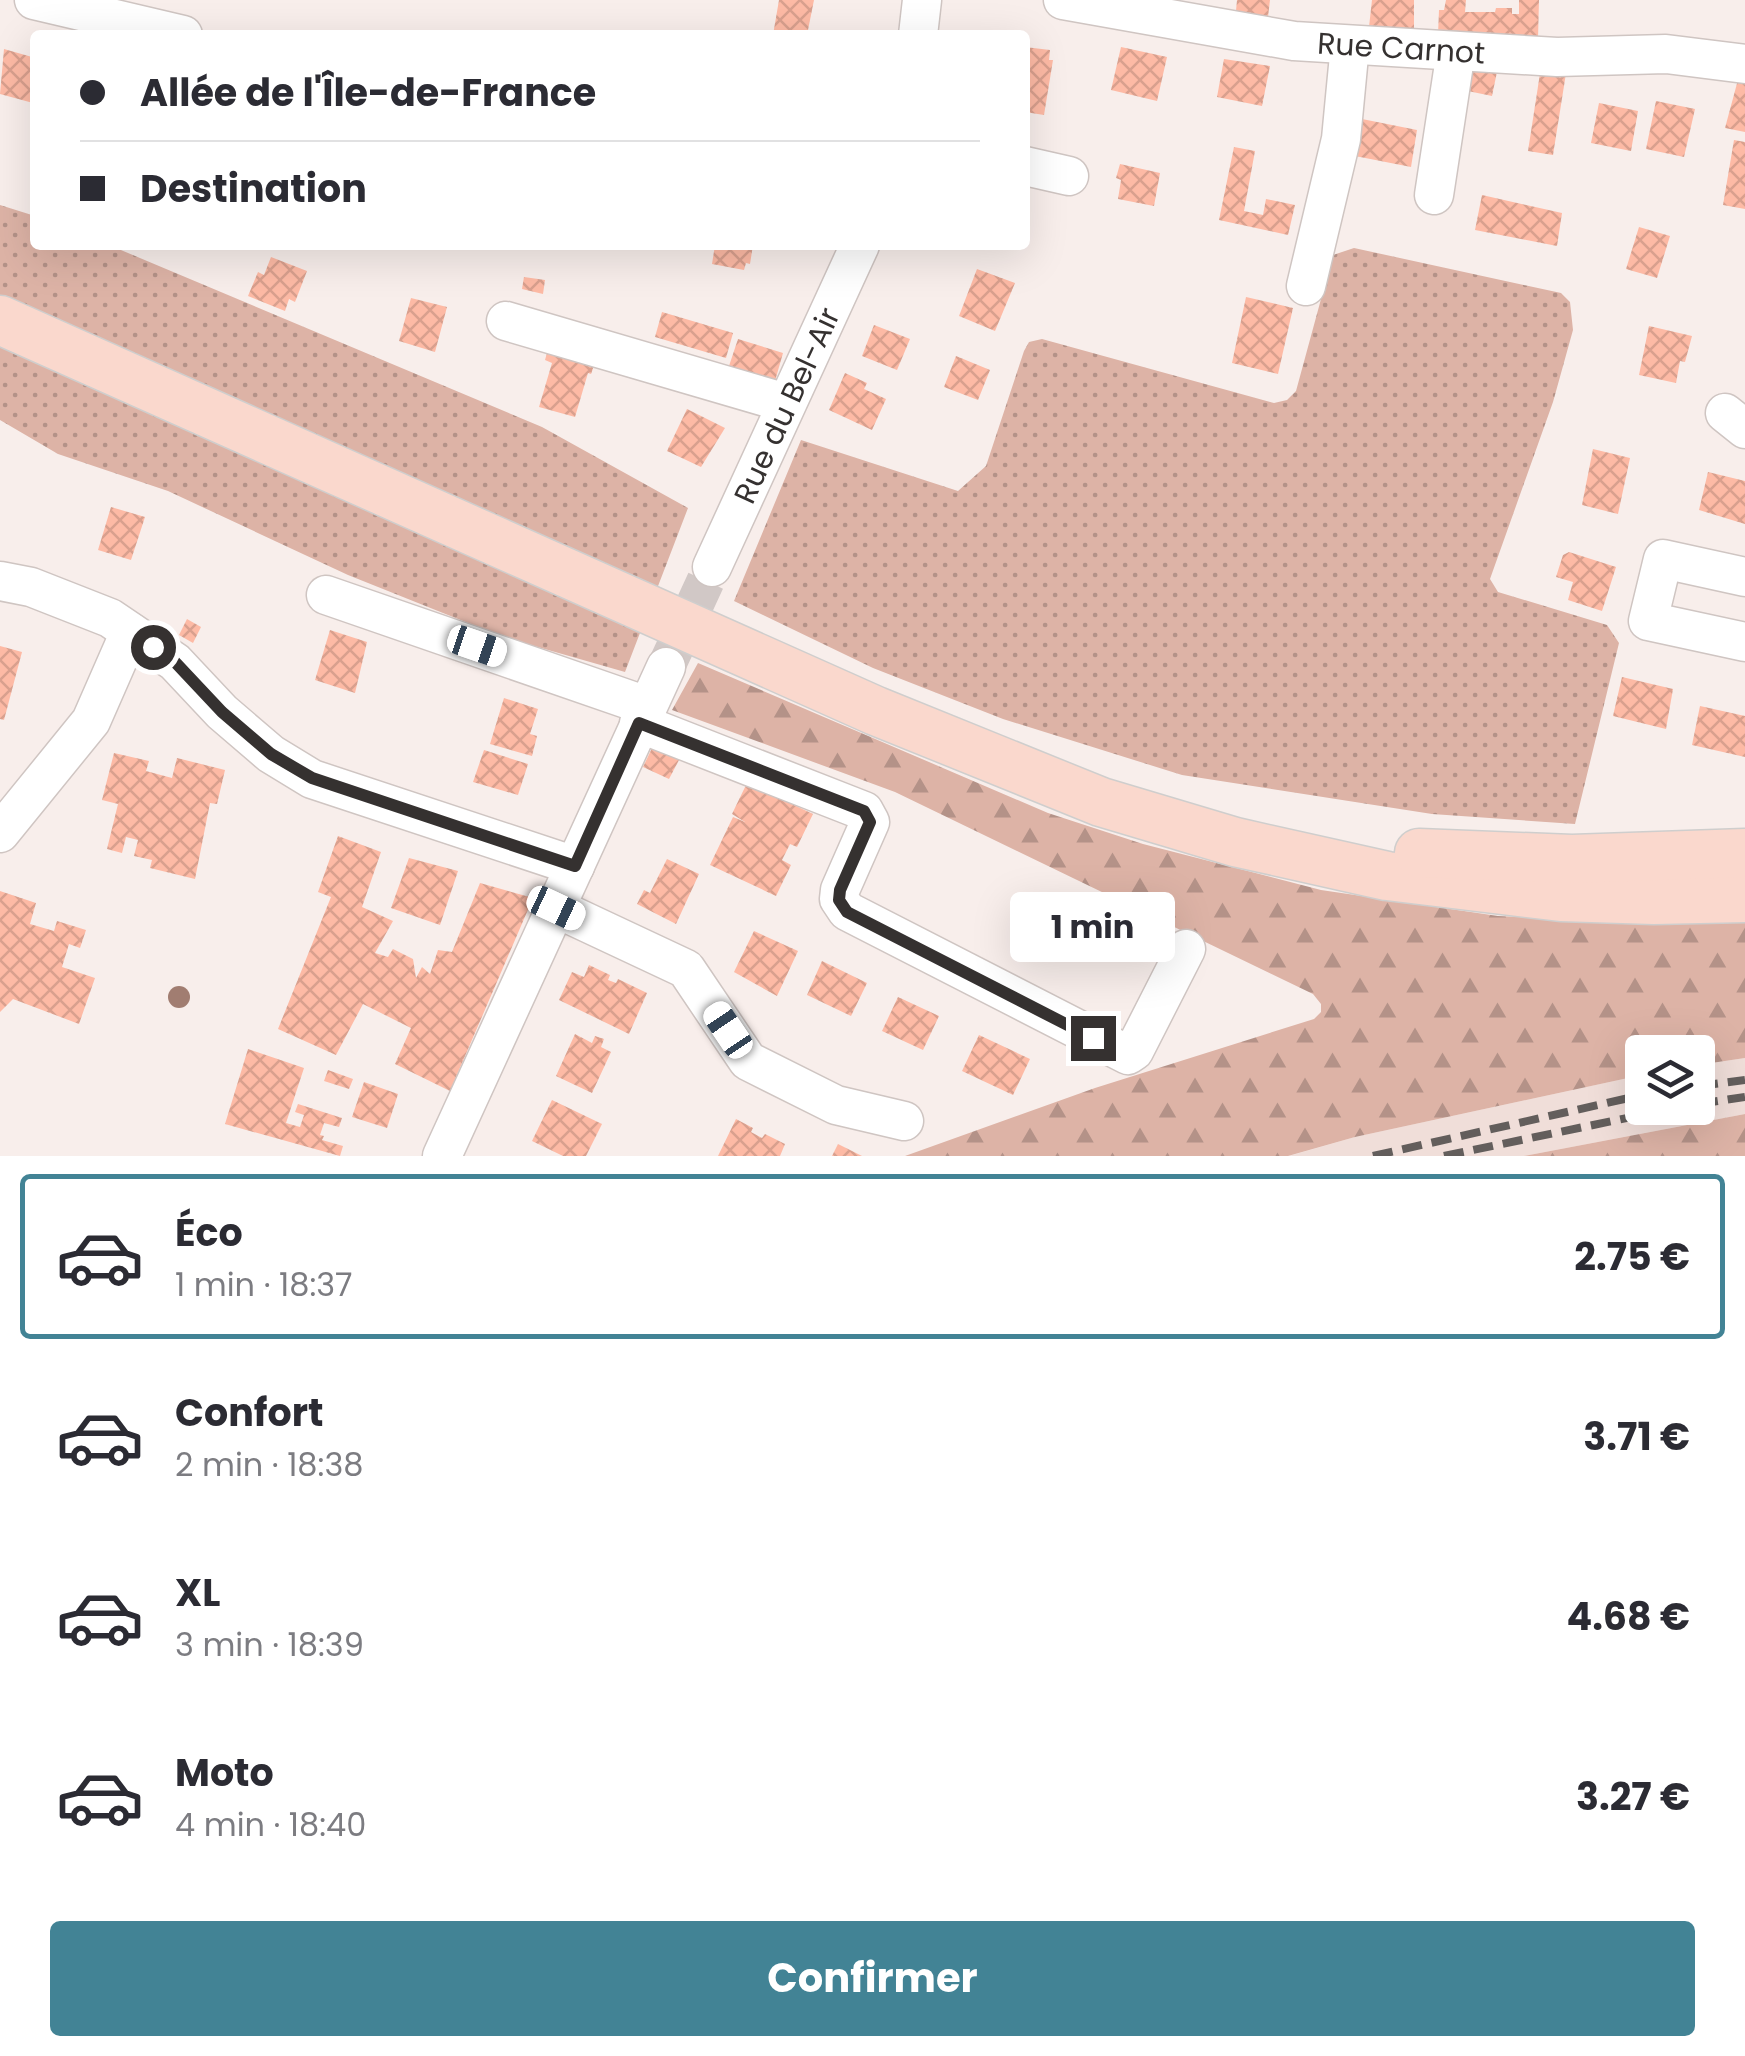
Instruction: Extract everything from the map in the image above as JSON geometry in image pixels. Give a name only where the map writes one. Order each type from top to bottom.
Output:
[{"type":"main road","points":[[0,320],[925,732],[1058,787],[1234,842],[1328,864],[1451,885],[1611,900],[1745,898]]},
{"type":"main road","points":[[1175,823],[1306,844],[1389,852],[1572,859],[1745,853]]},
{"type":"street","points":[[34,0],[162,30]]},
{"type":"street","points":[[919,30],[922,0]]},
{"type":"street","name":"Rue Carnot","points":[[1063,0],[1294,41],[1557,57],[1666,54],[1745,64]]},
{"type":"street","points":[[1306,286],[1341,138],[1350,44]]},
{"type":"street","points":[[1434,196],[1456,51]]},
{"type":"street","points":[[1030,167],[1069,176]]},
{"type":"street","name":"Rue du Bel-Air","points":[[712,567],[858,250]]},
{"type":"street","points":[[506,321],[786,403]]},
{"type":"street","points":[[1745,578],[1663,559],[1648,621],[1745,642]]},
{"type":"street","points":[[0,581],[47,593],[110,618],[175,662],[222,712],[271,754],[312,778],[575,866]]},
{"type":"street","points":[[326,596],[643,714],[864,811],[870,822],[840,890],[839,900],[847,912],[1128,1056],[1186,949]]},
{"type":"street","points":[[0,833],[92,721],[130,632]]},
{"type":"street","points":[[442,1156],[666,666]]},
{"type":"street","points":[[556,908],[686,969],[748,1061],[836,1104],[904,1121]]},
{"type":"shaded area","points":[[1745,1058],[1745,1114],[1715,1120],[1715,1062]]},
{"type":"shaded area","points":[[1625,1079],[1625,1125],[1687,1125],[1524,1156],[1289,1156],[1355,1137]]},
{"type":"green space","points":[[0,205],[30,214],[30,250],[121,250],[542,427],[688,508],[625,672],[503,637],[348,575],[168,491],[58,454],[0,420]]},
{"type":"green space","points":[[1354,248],[1561,293],[1570,302],[1573,330],[1553,402],[1490,579],[1498,592],[1607,625],[1619,643],[1575,824],[1432,814],[1182,775],[1003,719],[873,668],[734,601],[801,440],[958,491],[986,466],[1024,351],[1029,342],[1042,339],[1274,403],[1287,400],[1296,391],[1333,255]]},
{"type":"green space","points":[[698,663],[1048,813],[1143,844],[1321,890],[1498,916],[1687,924],[1745,918],[1745,1058],[1715,1062],[1715,1035],[1625,1035],[1625,1079],[1355,1137],[1288,1156],[905,1156],[1095,1088],[1314,1019],[1321,1012],[1321,1004],[1313,994],[895,792],[672,710]]},
{"type":"green space","points":[[1745,1114],[1745,1156],[1524,1156],[1687,1125],[1715,1125],[1715,1120]]},
{"type":"building","points":[[779,0],[814,0],[808,30],[774,30]]},
{"type":"building","points":[[1237,0],[1270,0],[1268,17],[1236,11]]},
{"type":"building","points":[[1372,0],[1414,0],[1414,32],[1369,27]]},
{"type":"building","points":[[1446,0],[1466,0],[1465,12],[1512,8],[1512,14],[1519,14],[1519,0],[1539,0],[1538,39],[1438,35],[1439,10],[1444,10]]},
{"type":"building","points":[[1121,47],[1167,57],[1157,101],[1111,90]]},
{"type":"building","points":[[1030,48],[1050,50],[1049,60],[1053,60],[1044,115],[1030,113]]},
{"type":"building","points":[[4,49],[30,56],[30,102],[0,94]]},
{"type":"building","points":[[1224,59],[1270,66],[1262,106],[1217,97]]},
{"type":"building","points":[[1468,67],[1498,67],[1492,96],[1463,90]]},
{"type":"building","points":[[1541,67],[1567,67],[1553,155],[1528,151]]},
{"type":"building","points":[[1739,76],[1745,77],[1745,132],[1725,128]]},
{"type":"building","points":[[1656,101],[1695,109],[1684,157],[1646,149]]},
{"type":"building","points":[[1599,103],[1638,111],[1631,151],[1591,143]]},
{"type":"building","points":[[1357,118],[1417,130],[1411,167],[1350,155]]},
{"type":"building","points":[[1734,140],[1745,142],[1745,209],[1723,205]]},
{"type":"building","points":[[1234,147],[1255,151],[1244,211],[1263,215],[1266,199],[1295,205],[1288,235],[1219,220]]},
{"type":"building","points":[[1120,164],[1160,173],[1154,206],[1118,199],[1121,180],[1116,178]]},
{"type":"building","points":[[1482,195],[1562,213],[1557,246],[1475,230]]},
{"type":"building","points":[[1639,227],[1670,236],[1657,278],[1626,269]]},
{"type":"building","points":[[714,250],[752,250],[750,264],[746,263],[744,270],[712,264]]},
{"type":"building","points":[[271,257],[307,271],[295,302],[289,299],[285,311],[248,296],[258,272],[264,275]]},
{"type":"building","points":[[977,269],[1015,283],[995,331],[959,316]]},
{"type":"building","points":[[524,277],[545,280],[543,294],[522,289]]},
{"type":"building","points":[[1246,297],[1293,308],[1278,374],[1232,363]]},
{"type":"building","points":[[411,298],[447,307],[435,352],[399,341]]},
{"type":"building","points":[[662,312],[733,333],[726,358],[655,337]]},
{"type":"building","points":[[874,325],[910,339],[897,370],[862,356]]},
{"type":"building","points":[[1649,326],[1692,336],[1685,362],[1680,361],[1676,383],[1639,375]]},
{"type":"building","points":[[738,339],[783,353],[775,381],[729,366]]},
{"type":"building","points":[[549,346],[596,360],[591,374],[588,373],[575,417],[539,407],[552,363],[545,360]]},
{"type":"building","points":[[956,356],[990,370],[978,400],[944,387]]},
{"type":"building","points":[[845,373],[867,383],[864,389],[886,399],[872,430],[829,410]]},
{"type":"building","points":[[687,409],[725,428],[701,467],[667,451]]},
{"type":"building","points":[[1593,449],[1630,458],[1618,514],[1582,505]]},
{"type":"building","points":[[1708,472],[1745,481],[1745,524],[1699,510]]},
{"type":"building","points":[[111,507],[145,517],[131,560],[98,550]]},
{"type":"building","points":[[1569,552],[1616,567],[1602,611],[1568,600],[1573,582],[1556,577],[1563,555]]},
{"type":"building","points":[[187,619],[201,627],[193,643],[179,635]]},
{"type":"building","points":[[330,630],[367,642],[355,693],[315,680]]},
{"type":"building","points":[[0,646],[22,652],[4,720],[0,719]]},
{"type":"building","points":[[1622,677],[1673,689],[1666,729],[1613,716]]},
{"type":"building","points":[[504,698],[538,709],[530,734],[537,736],[532,756],[490,744]]},
{"type":"building","points":[[1700,706],[1745,716],[1745,757],[1692,745]]},
{"type":"building","points":[[653,746],[679,760],[669,779],[643,767]]},
{"type":"building","points":[[484,750],[528,764],[518,795],[473,782]]},
{"type":"building","points":[[114,753],[149,761],[146,771],[172,778],[177,758],[225,770],[217,804],[210,803],[195,879],[150,868],[152,860],[134,856],[138,840],[126,837],[122,853],[107,849],[118,804],[102,800]]},
{"type":"building","points":[[747,783],[813,814],[797,847],[790,844],[782,860],[791,865],[776,896],[710,865],[733,817],[745,822],[732,814]]},
{"type":"building","points":[[338,836],[381,852],[362,907],[393,921],[375,953],[388,957],[393,949],[413,959],[416,978],[422,967],[430,974],[438,950],[452,952],[480,883],[533,898],[450,1091],[395,1064],[411,1028],[363,1004],[336,1055],[278,1029],[331,897],[318,892]]},
{"type":"building","points":[[409,858],[458,871],[440,925],[391,908]]},
{"type":"building","points":[[667,859],[699,874],[676,924],[637,904],[644,890],[650,893]]},
{"type":"building","points":[[0,891],[36,903],[30,924],[54,931],[57,921],[86,930],[80,948],[69,944],[62,967],[95,978],[79,1024],[13,999],[0,1012]]},
{"type":"building","points":[[754,931],[798,951],[777,996],[734,972]]},
{"type":"building","points":[[822,961],[867,983],[851,1016],[807,995]]},
{"type":"building","points":[[589,965],[610,975],[608,980],[616,983],[618,979],[647,993],[629,1034],[559,1000],[572,972],[584,977]]},
{"type":"building","points":[[898,997],[939,1016],[923,1050],[882,1031]]},
{"type":"building","points":[[575,1034],[592,1043],[595,1036],[604,1039],[601,1047],[611,1052],[592,1093],[556,1076]]},
{"type":"building","points":[[979,1035],[1030,1059],[1013,1095],[962,1071]]},
{"type":"building","points":[[248,1049],[304,1068],[286,1123],[300,1127],[304,1115],[295,1112],[298,1104],[342,1118],[339,1127],[324,1123],[320,1135],[324,1136],[322,1140],[343,1146],[340,1156],[225,1124]]},
{"type":"building","points":[[328,1070],[353,1079],[349,1089],[324,1081]]},
{"type":"building","points":[[364,1082],[398,1094],[387,1128],[352,1117]]},
{"type":"building","points":[[552,1100],[602,1124],[586,1156],[563,1156],[532,1141]]},
{"type":"building","points":[[736,1119],[762,1138],[765,1134],[785,1144],[780,1156],[718,1156]]},
{"type":"building","points":[[838,1144],[862,1156],[832,1156]]},
{"type":"tunnel","points":[[666,667],[712,567]]},
{"type":"railway","points":[[1715,1084],[1745,1080]]},
{"type":"railway","points":[[1715,1101],[1745,1097]]},
{"type":"railway","points":[[1373,1156],[1625,1099]]},
{"type":"railway","points":[[1444,1156],[1625,1118]]},
{"type":"route","points":[[153,647],[175,662],[222,712],[271,754],[312,778],[575,866],[639,723],[864,811],[870,822],[840,890],[839,900],[847,912],[1093,1038]]}]
